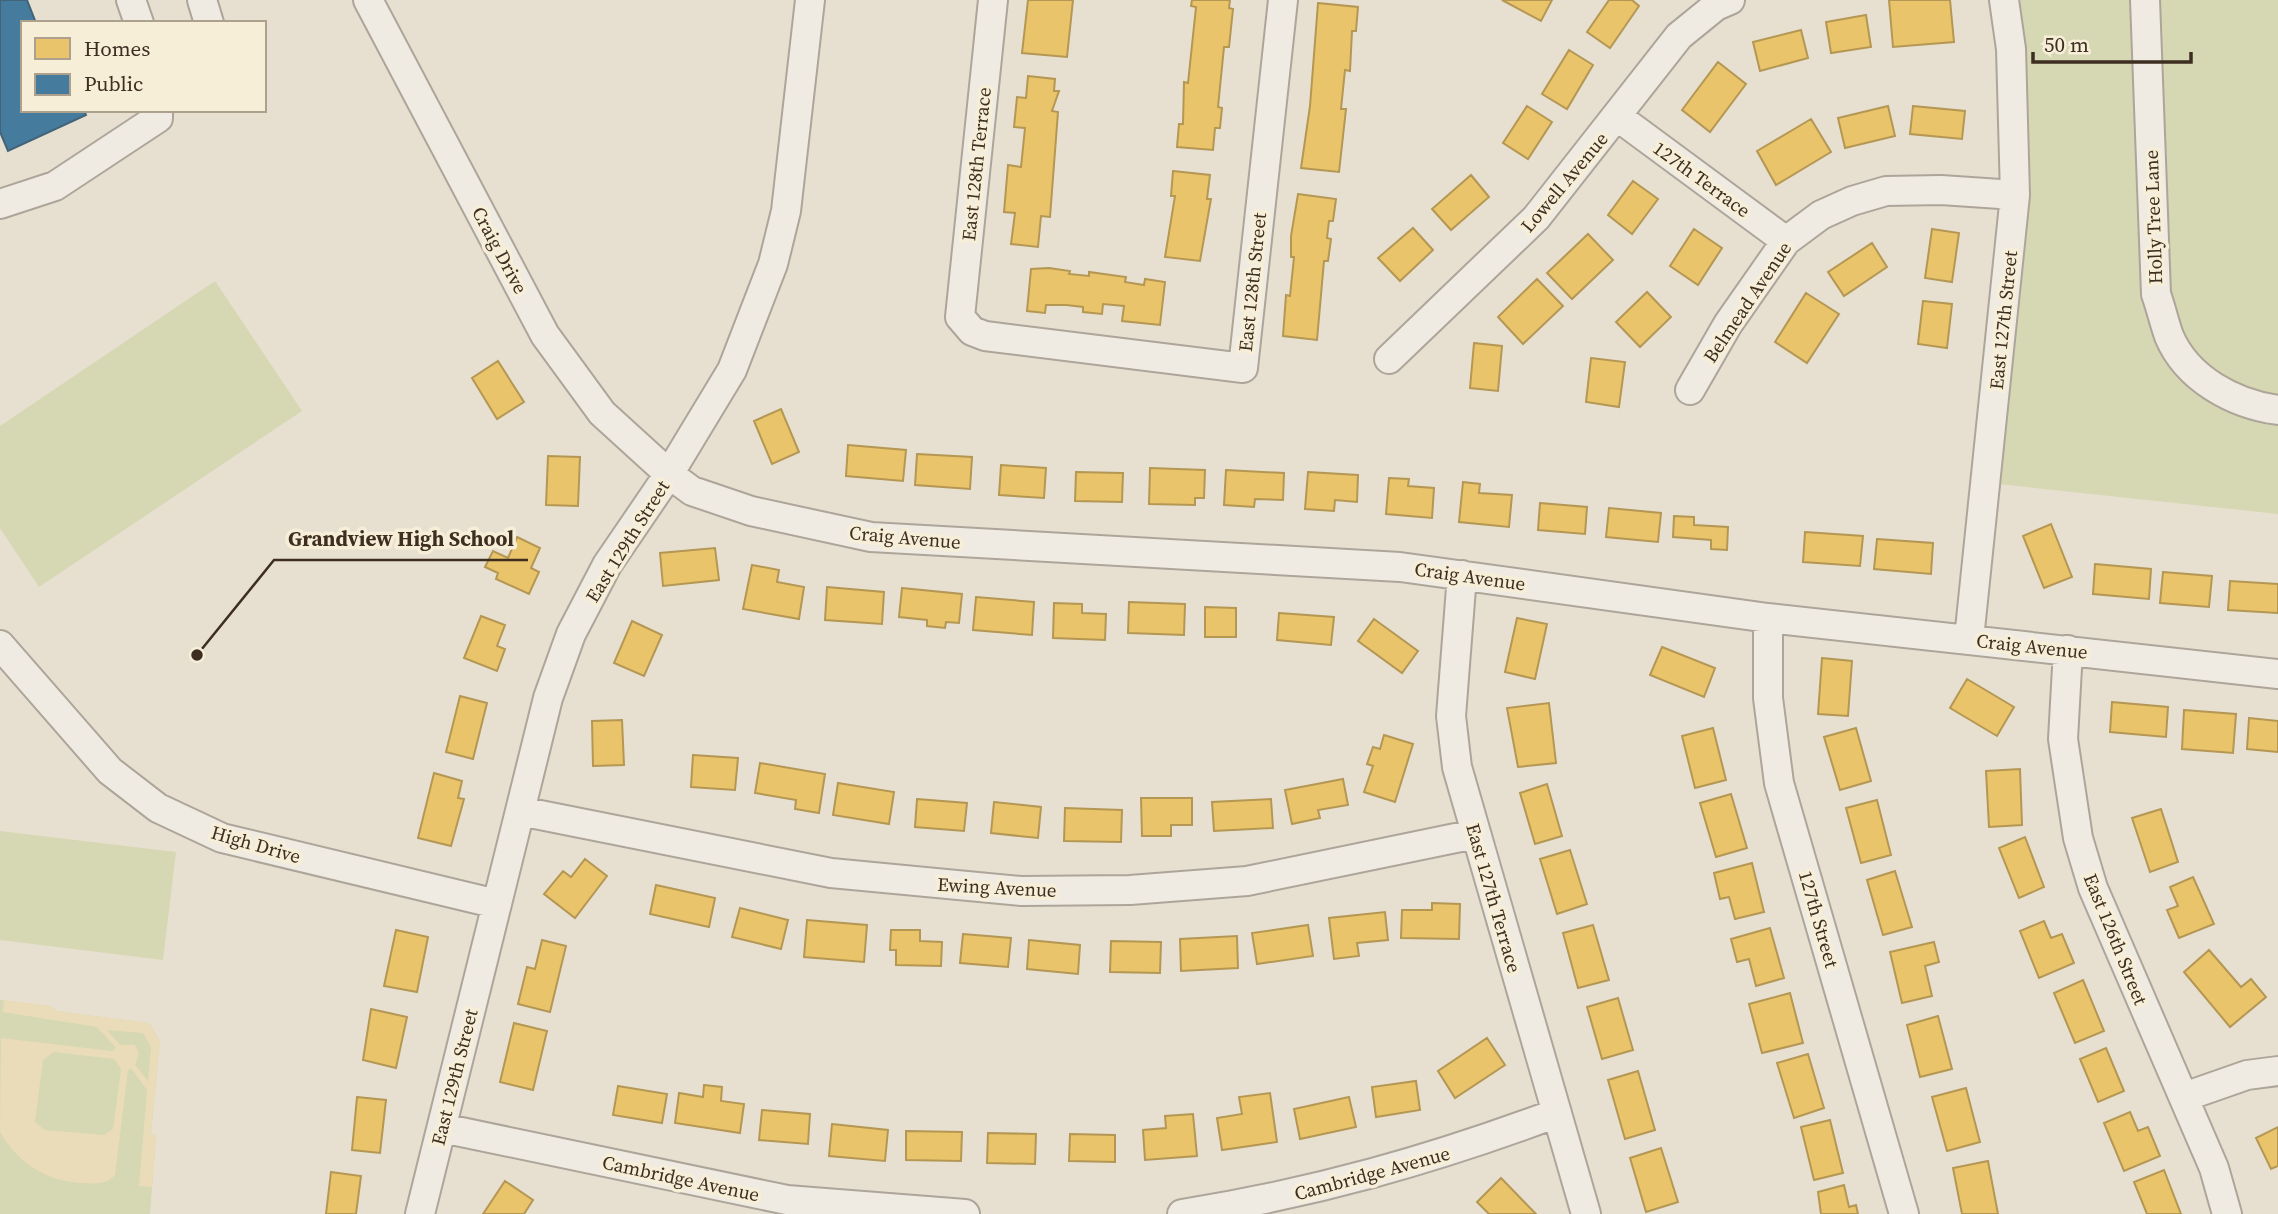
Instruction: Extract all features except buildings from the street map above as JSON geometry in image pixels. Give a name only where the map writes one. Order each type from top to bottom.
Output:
[{"type":"street","points":[[131,0],[138,21]]},
{"type":"street","points":[[202,0],[208,21]]},
{"type":"street","name":"Craig Drive","points":[[368,0],[545,335],[602,413],[668,474]]},
{"type":"street","name":"East 129th Street","points":[[420,1214],[548,698],[571,634],[607,565],[668,474],[732,370],[773,264],[786,211],[810,0]]},
{"type":"street","name":"East 128th Terrace","points":[[968,326],[960,317],[993,0]]},
{"type":"street","name":"East 128th Street","points":[[968,326],[971,331],[985,336],[1243,368],[1283,0]]},
{"type":"street","name":"Lowell Avenue","points":[[1389,359],[1536,218],[1679,36],[1716,6],[1730,0]]},
{"type":"street","name":"East 127th Street","points":[[1969,639],[2015,195],[2011,49],[2004,0]]},
{"type":"street","name":"Holly Tree Lane","points":[[2145,0],[2156,294],[2170,338],[2192,369],[2221,392],[2256,407],[2278,410]]},
{"type":"street","points":[[0,204],[55,186],[162,113]]},
{"type":"street","name":"127th Terrace","points":[[1618,117],[1786,241]]},
{"type":"street","name":"Belmead Avenue","points":[[1690,390],[1728,324],[1786,241],[1821,215],[1852,201],[1886,191],[1941,190],[2015,195]]},
{"type":"street","name":"Craig Avenue","points":[[668,474],[692,491],[751,511],[871,537],[1400,567],[1768,618],[2278,674]]},
{"type":"street","name":"East 127th Terrace","points":[[1462,575],[1451,716],[1457,767],[1586,1214]]},
{"type":"street","name":"127th Street","points":[[1768,618],[1768,698],[1779,783],[1904,1214]]},
{"type":"street","name":"High Drive","points":[[0,645],[110,771],[158,808],[222,838],[497,904]]},
{"type":"street","name":"East 126th Street","points":[[2068,650],[2063,739],[2078,838],[2093,888],[2214,1168],[2227,1214]]},
{"type":"street","name":"Ewing Avenue","points":[[520,811],[831,873],[1021,891],[1130,890],[1247,881],[1475,834]]},
{"type":"street","points":[[2184,1097],[2247,1074],[2278,1071]]},
{"type":"street","name":"Cambridge Avenue","points":[[1182,1214],[1262,1201],[1370,1176],[1475,1144],[1557,1114]]},
{"type":"street","name":"Cambridge Avenue","points":[[442,1128],[787,1200],[965,1214]]},
{"type":"green space","points":[[2017,0],[2278,0],[2278,514],[1998,484],[2031,191],[2026,66]]},
{"type":"green space","points":[[215,281],[302,411],[39,587],[0,528],[0,426]]},
{"type":"green space","points":[[0,831],[176,852],[163,960],[0,940]]},
{"type":"green space","points":[[0,1000],[51,1006],[56,1011],[149,1023],[160,1041],[151,1134],[156,1136],[150,1214],[0,1214]]},
{"type":"sand","points":[[4,1000],[51,1006],[56,1011],[149,1023],[160,1041],[151,1134],[156,1136],[152,1187],[139,1186],[147,1090],[131,1068],[128,1070],[115,1175],[112,1178],[94,1183],[59,1179],[35,1169],[15,1153],[0,1132],[1,1038],[112,1051],[116,1048],[97,1027],[3,1012]],"holes":[[[107,1030],[143,1033],[151,1047],[148,1081],[135,1065],[139,1054],[135,1045],[120,1045]],[[54,1052],[114,1059],[121,1069],[113,1129],[104,1135],[45,1130],[35,1122],[43,1060]]]},
{"type":"place","name":"Grandview High School","points":[[197,655]]}]
